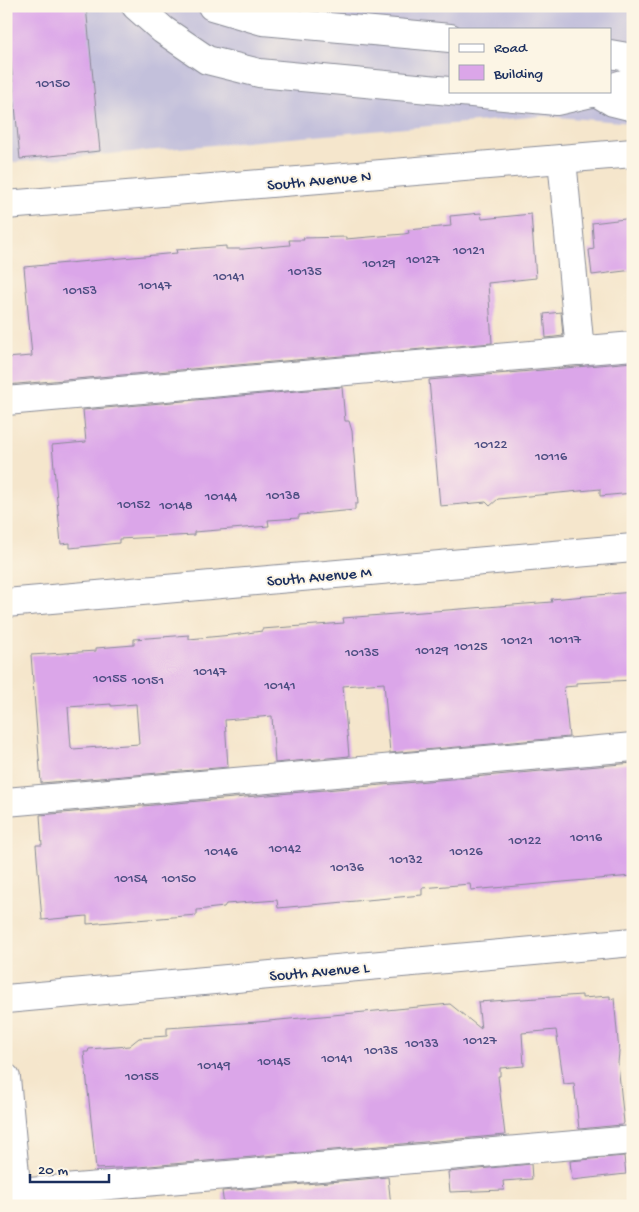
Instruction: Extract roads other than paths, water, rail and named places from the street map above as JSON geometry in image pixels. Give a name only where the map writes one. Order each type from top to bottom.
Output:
[{"type":"street","points":[[136,6],[162,30],[207,60],[259,73],[449,92]]},
{"type":"street","points":[[212,6],[263,21],[449,38]]},
{"type":"street","points":[[612,54],[633,58]]},
{"type":"street","points":[[612,87],[633,81]]},
{"type":"street","points":[[454,92],[556,102],[594,92]]},
{"type":"street","points":[[604,92],[613,102],[633,107]]},
{"type":"street","name":"South Avenue N","points":[[6,205],[633,153]]},
{"type":"street","points":[[562,159],[580,351]]},
{"type":"street","points":[[6,401],[633,346]]},
{"type":"street","name":"South Avenue M","points":[[6,603],[633,548]]},
{"type":"street","points":[[6,802],[633,747]]},
{"type":"street","name":"South Avenue L","points":[[6,999],[633,942]]},
{"type":"street","points":[[6,1078],[14,1197],[633,1140]]}]
